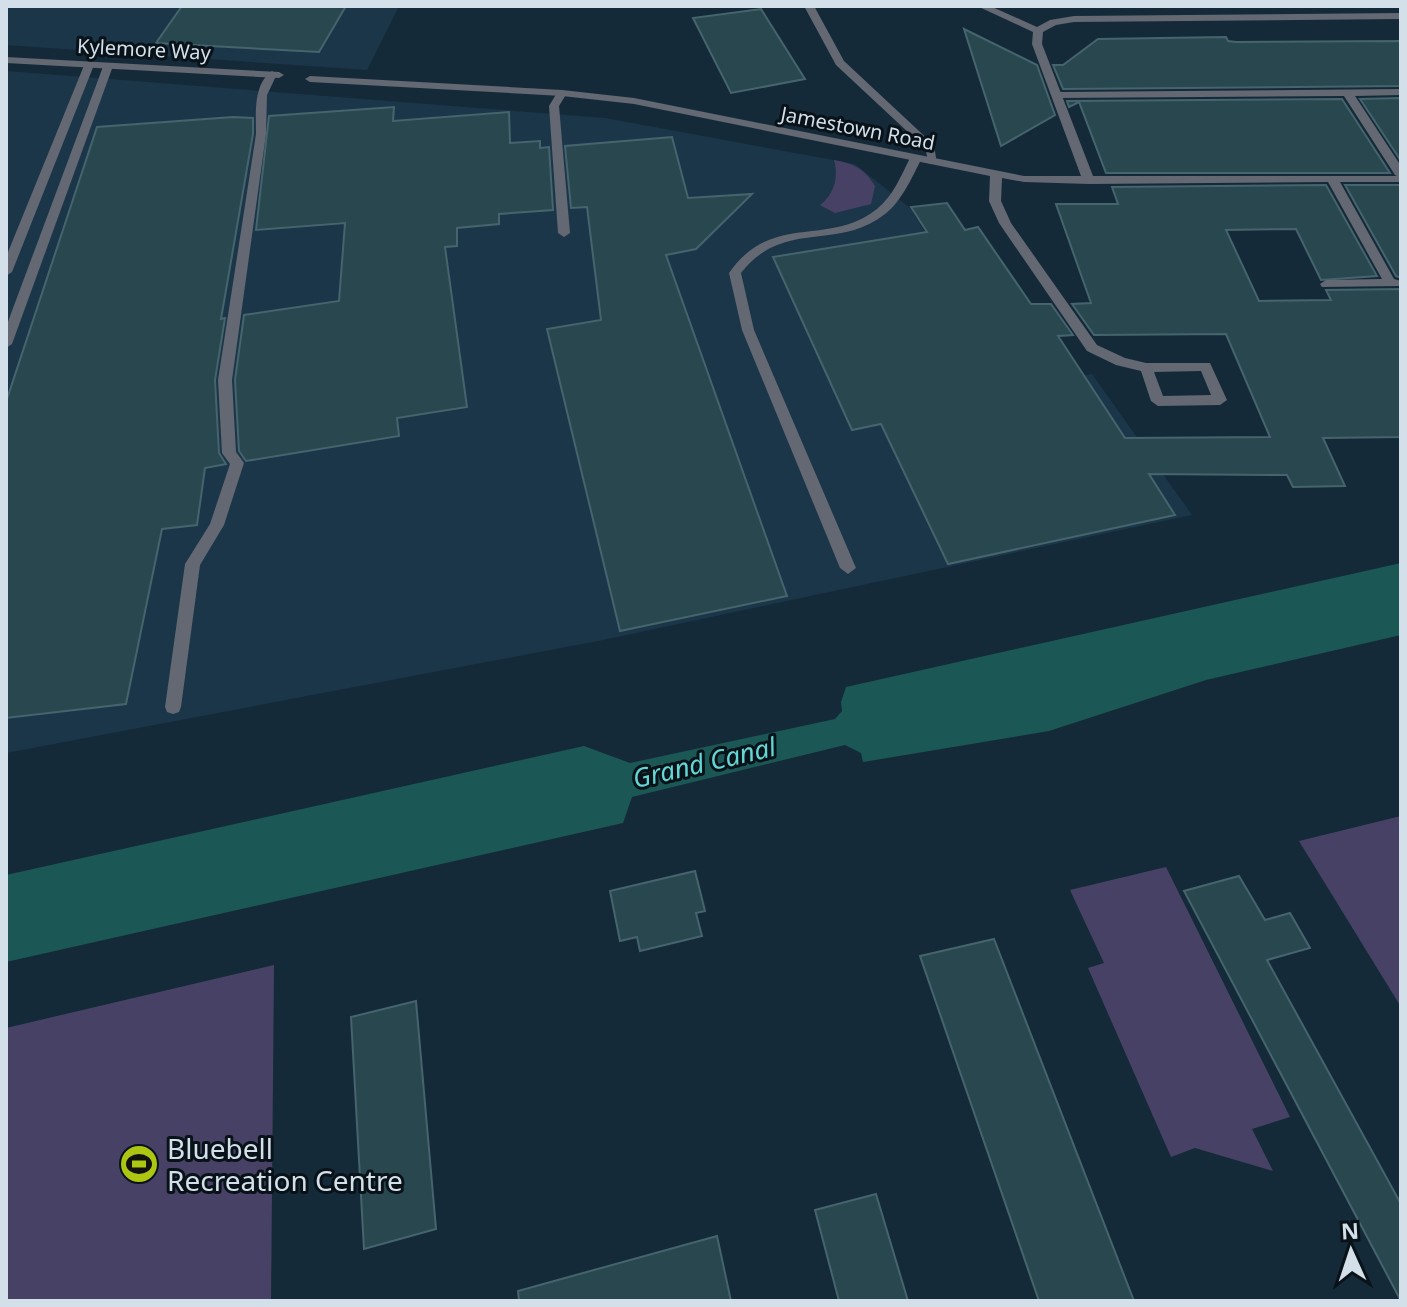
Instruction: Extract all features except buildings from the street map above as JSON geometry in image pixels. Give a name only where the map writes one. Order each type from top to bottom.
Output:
[{"type":"street","points":[[809,6],[840,63],[930,147],[933,162]]},
{"type":"street","points":[[982,6],[1038,31]]},
{"type":"street","points":[[1038,31],[1053,22],[1074,19],[1401,16]]},
{"type":"street","points":[[1038,31],[1037,44],[1089,181]]},
{"type":"street","name":"Kylemore Way","points":[[6,60],[276,74],[262,95],[261,134],[225,380],[229,453],[237,463],[217,525],[193,564],[173,707]]},
{"type":"street","points":[[6,272],[89,65]]},
{"type":"street","points":[[6,344],[108,66]]},
{"type":"street","name":"Jamestown Road","points":[[310,79],[562,93],[634,101],[996,175],[1089,181],[1401,177]]},
{"type":"street","points":[[1347,92],[1401,177]]},
{"type":"street","points":[[1057,95],[1401,92]]},
{"type":"street","points":[[562,93],[554,106],[564,233]]},
{"type":"street","points":[[848,568],[748,330],[735,273],[742,260],[764,243],[850,227],[880,213],[916,158]]},
{"type":"street","points":[[996,175],[995,201],[1005,223],[1092,348],[1121,362],[1146,368],[1205,366],[1220,400],[1158,401],[1146,368]]},
{"type":"street","points":[[1332,179],[1396,283]]},
{"type":"street","points":[[1326,284],[1396,283]]},
{"type":"shaded area","points":[[6,6],[399,6],[367,70],[6,45]]},
{"type":"shaded area","points":[[6,71],[605,118],[855,164],[910,208],[1021,388],[1092,374],[1192,515],[603,640],[6,753]]},
{"type":"shaded area","points":[[834,160],[853,165],[867,175],[875,186],[871,204],[835,213],[820,205],[834,185]]},
{"type":"shaded area","points":[[1401,816],[1401,1007],[1299,841]]},
{"type":"shaded area","points":[[1166,867],[1290,1117],[1252,1129],[1273,1171],[1195,1148],[1171,1157],[1088,968],[1104,963],[1070,890]]},
{"type":"shaded area","name":"Bluebell Recreation Centre","points":[[274,965],[271,1301],[6,1301],[6,1028]]},
{"type":"water","name":"Grand Canal","points":[[1401,563],[1401,635],[1206,680],[1049,731],[863,762],[861,753],[845,745],[632,797],[623,823],[6,962],[6,875],[584,746],[630,763],[835,719],[842,711],[841,702],[846,687]]},
{"type":"place","name":"Bluebell Recreation Centre","points":[[139,1164]]}]
